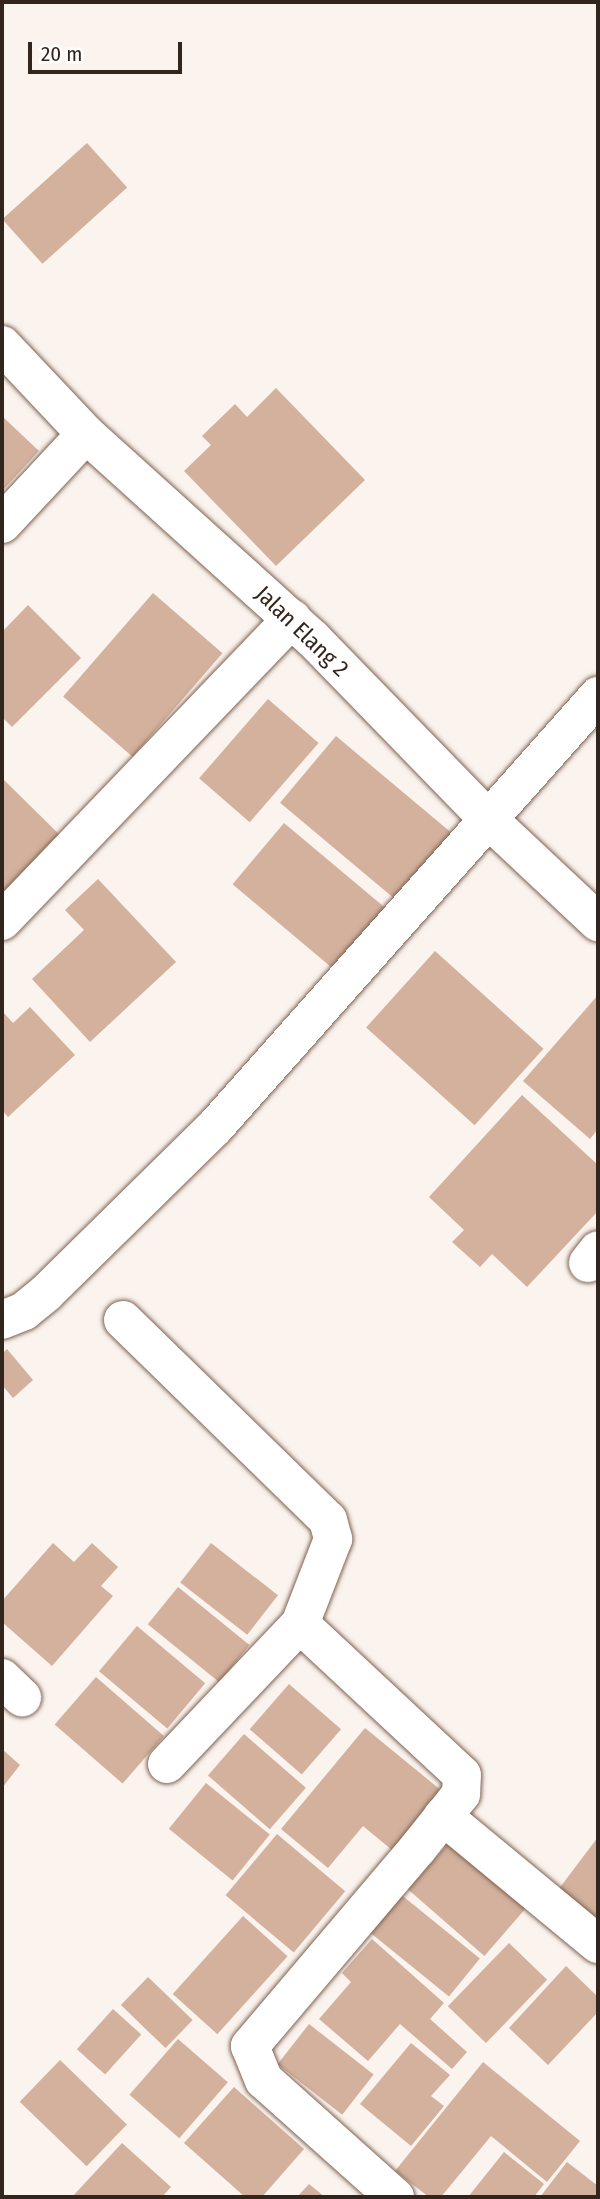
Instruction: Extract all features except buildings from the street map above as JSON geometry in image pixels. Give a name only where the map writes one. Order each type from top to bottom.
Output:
[{"type":"street","name":"Jalan Elang 2","points":[[2,345],[86,434],[292,619],[486,817],[598,922]]},
{"type":"street","points":[[2,524],[86,434]]},
{"type":"street","points":[[2,921],[292,619]]},
{"type":"street","points":[[2,1320],[24,1311],[46,1293],[215,1127],[486,817],[598,696]]},
{"type":"street","points":[[123,1320],[328,1520],[333,1539],[300,1624],[167,1764]]},
{"type":"street","points":[[300,1624],[462,1775],[461,1794],[250,2046],[264,2080],[395,2197]]},
{"type":"street","points":[[443,1816],[598,1944]]}]
